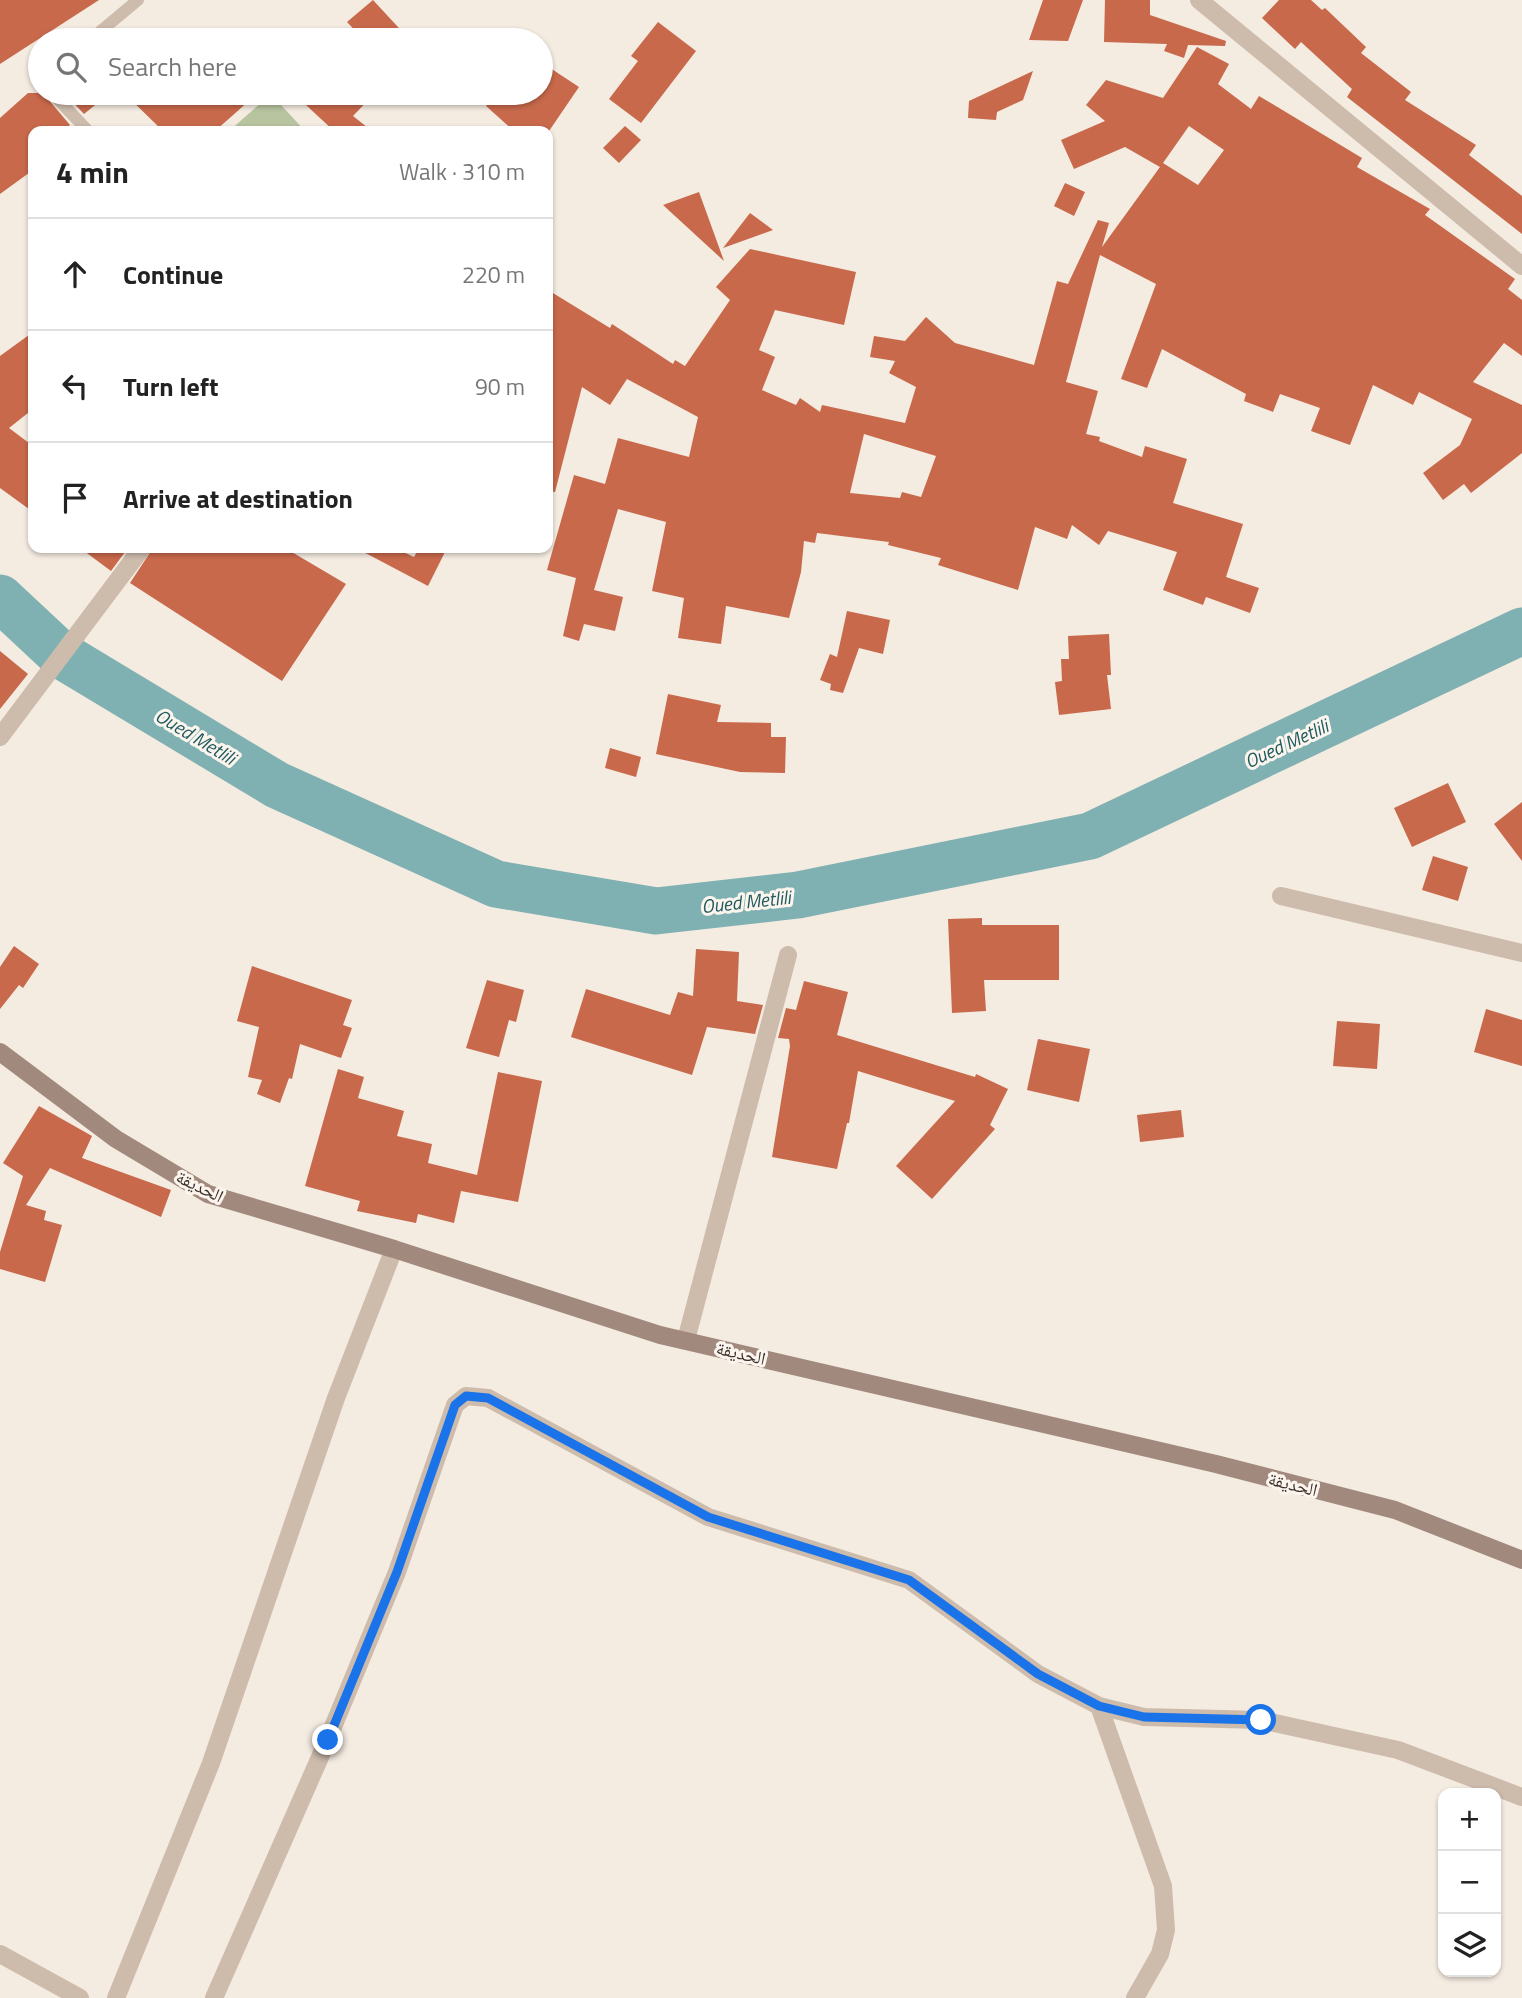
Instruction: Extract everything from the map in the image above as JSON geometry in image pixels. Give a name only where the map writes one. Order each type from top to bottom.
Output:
[{"type":"street","points":[[1199,0],[1522,265]]},
{"type":"street","points":[[0,737],[138,553]]},
{"type":"street","points":[[1281,896],[1522,953]]},
{"type":"street","points":[[686,1340],[788,956]]},
{"type":"street","name":"الحديقة","points":[[0,1052],[116,1139],[208,1194],[686,1340],[1216,1464],[1395,1510],[1522,1560]]},
{"type":"street","points":[[116,1998],[211,1763],[336,1398],[394,1249]]},
{"type":"street","points":[[214,1998],[328,1740],[397,1572],[455,1405],[466,1396],[488,1398],[708,1517],[909,1580],[1038,1674],[1099,1706],[1144,1717],[1274,1723],[1398,1750],[1522,1797]]},
{"type":"street","points":[[1099,1706],[1163,1886],[1166,1930],[1160,1954],[1135,1998]]},
{"type":"street","points":[[0,1954],[80,1998]]},
{"type":"lane","points":[[104,28],[138,0]]},
{"type":"lane","points":[[63,105],[83,126]]},
{"type":"green space","points":[[259,105],[281,105],[300,126],[235,126]]},
{"type":"building","points":[[0,0],[99,0],[56,28],[28,28],[28,46],[0,64]]},
{"type":"building","points":[[373,0],[399,28],[353,28],[347,22]]},
{"type":"building","points":[[1043,0],[1083,0],[1068,41],[1029,40]]},
{"type":"building","points":[[1105,0],[1150,0],[1150,15],[1226,41],[1225,46],[1188,45],[1184,58],[1164,51],[1167,44],[1104,42]]},
{"type":"building","points":[[1279,0],[1311,0],[1322,10],[1325,8],[1366,47],[1361,53],[1411,92],[1405,100],[1476,145],[1469,155],[1522,196],[1522,234],[1347,97],[1352,89],[1301,42],[1295,49],[1262,18]]},
{"type":"building","points":[[658,22],[696,51],[641,123],[609,99],[638,61],[631,56]]},
{"type":"building","points":[[1197,47],[1229,64],[1218,84],[1251,109],[1259,96],[1362,158],[1357,167],[1430,209],[1425,215],[1515,279],[1508,289],[1522,300],[1522,356],[1504,343],[1473,382],[1522,405],[1522,453],[1471,493],[1464,484],[1443,500],[1423,473],[1460,445],[1472,419],[1419,392],[1413,405],[1373,385],[1350,445],[1311,431],[1320,408],[1280,394],[1273,412],[1244,401],[1246,394],[1162,349],[1147,388],[1121,379],[1156,284],[1100,255],[1066,382],[1098,391],[1086,434],[1100,437],[1099,441],[1142,457],[1145,446],[1187,459],[1173,503],[1243,524],[1226,577],[1259,588],[1250,613],[1206,597],[1203,605],[1163,590],[1177,552],[1108,531],[1099,545],[1072,525],[1067,539],[1035,527],[1018,590],[938,565],[941,558],[888,545],[889,542],[817,533],[815,543],[804,541],[801,572],[789,618],[726,606],[721,644],[678,638],[684,598],[652,591],[666,522],[618,509],[594,590],[623,597],[615,631],[584,624],[579,641],[563,636],[576,578],[547,570],[574,475],[605,484],[618,438],[689,457],[698,417],[627,379],[610,405],[582,387],[553,492],[553,293],[610,328],[612,324],[673,364],[675,360],[685,366],[730,300],[716,287],[750,249],[856,272],[844,325],[775,310],[759,350],[775,357],[762,390],[796,405],[800,398],[820,412],[822,405],[905,423],[916,387],[889,373],[895,361],[870,357],[874,336],[905,341],[926,317],[955,343],[1034,365],[1057,281],[1068,284],[1098,220],[1109,223],[1102,247],[1160,167],[1125,147],[1074,169],[1061,140],[1105,121],[1086,105],[1106,80],[1163,98]],"holes":[[[1189,126],[1224,150],[1198,185],[1163,163]],[[864,434],[936,456],[921,497],[902,492],[900,498],[850,493]]]},
{"type":"building","points":[[553,70],[579,87],[552,126],[508,126],[486,106],[553,105]]},
{"type":"building","points":[[1033,71],[1023,100],[997,112],[996,120],[968,118],[969,101]]},
{"type":"building","points":[[28,93],[28,105],[53,105],[70,125],[28,126],[28,174],[0,194],[0,118]]},
{"type":"building","points":[[75,105],[95,105],[84,114]]},
{"type":"building","points":[[136,105],[244,105],[221,126],[158,126]]},
{"type":"building","points":[[306,105],[364,105],[353,116],[366,126],[329,126]]},
{"type":"building","points":[[625,126],[641,140],[619,163],[603,148]]},
{"type":"building","points":[[1065,183],[1085,192],[1074,216],[1054,206]]},
{"type":"building","points":[[699,192],[724,261],[663,205]]},
{"type":"building","points":[[750,213],[773,230],[723,248]]},
{"type":"building","points":[[28,336],[28,413],[9,428],[28,442],[28,508],[0,488],[0,356]]},
{"type":"building","points":[[87,553],[124,553],[111,571]]},
{"type":"building","points":[[150,553],[293,553],[346,584],[282,681],[130,583]]},
{"type":"building","points":[[365,553],[406,553],[414,557],[416,553],[444,553],[428,586]]},
{"type":"building","points":[[847,611],[890,620],[883,654],[859,648],[843,693],[830,690],[831,684],[820,680],[830,654],[837,657]]},
{"type":"building","points":[[1109,634],[1111,675],[1107,675],[1111,709],[1059,715],[1055,682],[1062,681],[1061,659],[1069,659],[1068,636]]},
{"type":"building","points":[[0,651],[28,674],[0,709]]},
{"type":"building","points":[[668,694],[721,705],[717,722],[771,723],[771,737],[786,737],[785,773],[740,772],[656,754]]},
{"type":"building","points":[[610,748],[641,757],[636,777],[605,768]]},
{"type":"building","points":[[1448,783],[1466,822],[1412,847],[1394,808]]},
{"type":"building","points":[[1522,802],[1522,861],[1494,824]]},
{"type":"building","points":[[1433,856],[1468,867],[1458,901],[1422,890]]},
{"type":"building","points":[[982,918],[982,925],[1059,925],[1059,980],[984,980],[986,1011],[952,1013],[948,919]]},
{"type":"building","points":[[14,946],[39,964],[23,988],[19,985],[0,1009],[0,967]]},
{"type":"building","points":[[696,949],[739,952],[737,1001],[763,1005],[755,1034],[707,1027],[692,1075],[571,1037],[586,989],[670,1015],[678,992],[693,996]]},
{"type":"building","points":[[252,966],[352,1000],[343,1025],[352,1028],[341,1058],[300,1044],[292,1079],[289,1078],[280,1103],[257,1094],[262,1080],[248,1077],[259,1027],[237,1021]]},
{"type":"building","points":[[487,980],[524,990],[516,1022],[509,1020],[499,1057],[466,1048]]},
{"type":"building","points":[[804,981],[848,992],[837,1035],[975,1077],[976,1074],[1008,1089],[990,1125],[995,1129],[932,1199],[896,1166],[955,1101],[858,1071],[837,1169],[772,1157],[790,1046],[789,1039],[778,1038],[786,1008],[796,1010]]},
{"type":"building","points":[[1486,1009],[1522,1020],[1522,1066],[1474,1052]]},
{"type":"building","points":[[1337,1021],[1380,1024],[1377,1069],[1333,1066]]},
{"type":"building","points":[[1038,1039],[1090,1049],[1079,1102],[1027,1090]]},
{"type":"building","points":[[338,1069],[364,1077],[358,1098],[404,1111],[397,1136],[432,1144],[428,1163],[477,1175],[498,1072],[542,1081],[518,1202],[461,1191],[454,1223],[418,1214],[416,1223],[357,1211],[360,1201],[305,1186]]},
{"type":"building","points":[[39,1106],[92,1136],[82,1158],[171,1190],[161,1217],[50,1168],[26,1205],[46,1211],[44,1220],[62,1225],[45,1282],[0,1269],[0,1252],[23,1176],[3,1163]]},
{"type":"building","points":[[1181,1110],[1184,1137],[1140,1142],[1137,1115]]},
{"type":"waterway","name":"Oued Metlili","points":[[0,598],[61,655],[277,785],[496,884],[656,911],[798,895],[1090,836],[1522,631]]},
{"type":"route","points":[[328,1740],[397,1572],[455,1405],[466,1396],[488,1398],[612,1462],[708,1517],[909,1580],[1038,1674],[1099,1706],[1144,1717],[1261,1720]]}]
